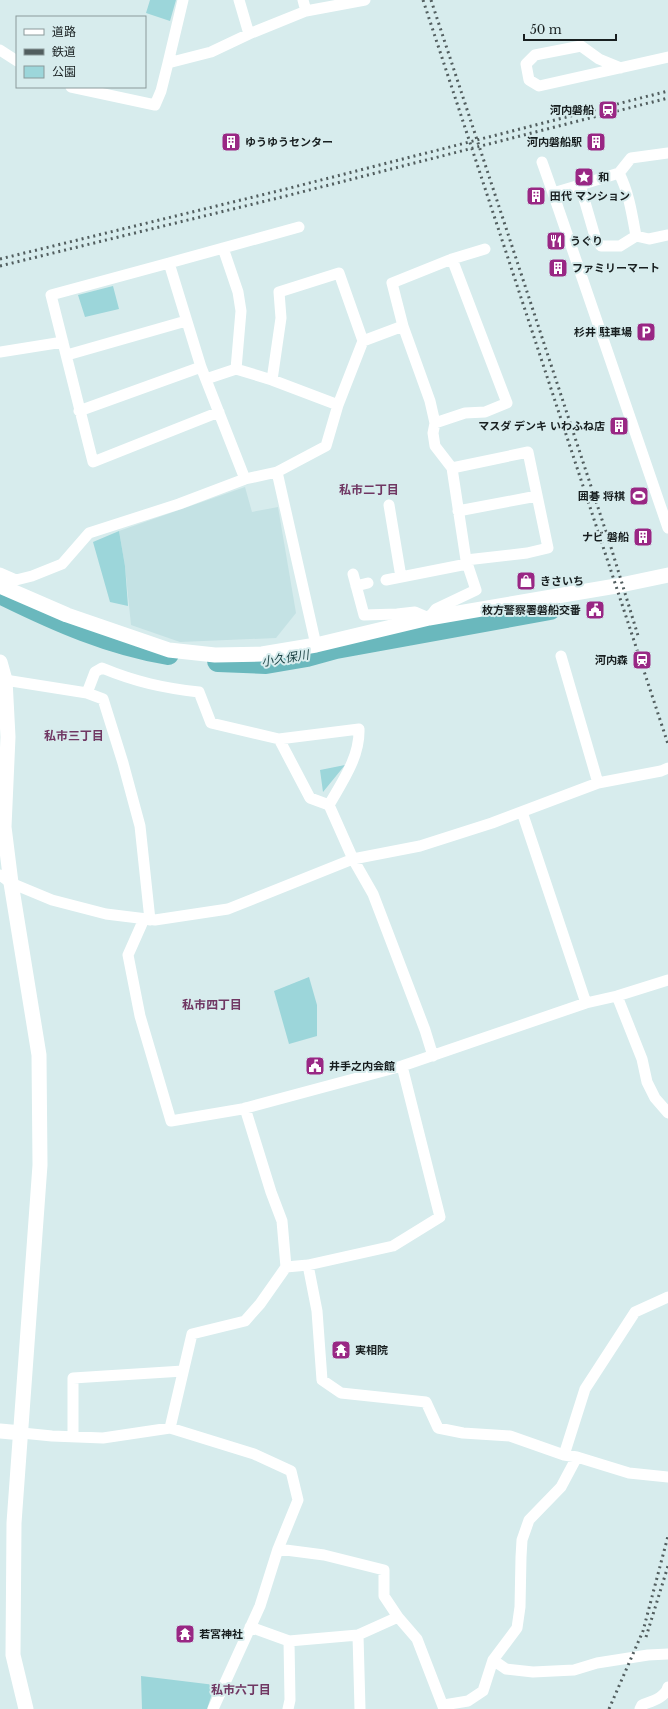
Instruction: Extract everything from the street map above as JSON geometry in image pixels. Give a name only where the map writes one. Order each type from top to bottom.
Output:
[{"type":"street","points":[[76,88],[155,105],[161,91],[182,0]]},
{"type":"street","points":[[239,0],[249,34]]},
{"type":"street","points":[[303,0],[306,11]]},
{"type":"street","points":[[168,63],[210,52],[249,34],[306,11],[365,0]]},
{"type":"street","points":[[621,68],[599,59],[581,46],[535,55],[526,64],[529,80],[538,86],[621,68],[668,57]]},
{"type":"street","points":[[0,50],[16,60]]},
{"type":"street","points":[[553,193],[619,173],[631,158],[668,153]]},
{"type":"street","points":[[542,162],[668,528]]},
{"type":"street","points":[[619,173],[627,192],[636,236]]},
{"type":"street","points":[[580,185],[596,240],[602,246],[620,246],[636,236],[649,239],[668,235]]},
{"type":"street","points":[[219,412],[93,462],[51,295],[299,227]]},
{"type":"street","points":[[223,248],[238,292],[241,311],[236,369]]},
{"type":"street","points":[[429,618],[436,609],[476,590],[467,562],[452,468],[435,446],[433,433],[435,423],[430,401],[403,326],[392,283],[452,259],[485,249]]},
{"type":"street","points":[[435,423],[465,413],[485,412],[507,403],[452,259]]},
{"type":"street","points":[[169,263],[201,367],[245,479]]},
{"type":"street","points":[[0,573],[16,580],[32,576],[62,564],[89,534],[178,504],[245,479],[277,472],[326,446],[338,406],[363,341],[339,273],[279,292],[281,318],[272,380]]},
{"type":"street","points":[[67,355],[186,321]]},
{"type":"street","points":[[363,341],[403,326]]},
{"type":"street","points":[[0,352],[63,342]]},
{"type":"street","points":[[79,411],[201,367]]},
{"type":"street","points":[[206,379],[236,369],[272,380],[338,406]]},
{"type":"street","points":[[386,580],[467,562],[527,553],[548,548],[528,452],[452,468]]},
{"type":"street","points":[[277,472],[316,646]]},
{"type":"street","points":[[458,512],[537,496]]},
{"type":"street","points":[[389,505],[401,577]]},
{"type":"street","points":[[353,574],[364,615],[415,612],[429,618]]},
{"type":"street","points":[[0,586],[67,615],[169,650],[215,655],[262,654],[316,646],[429,618],[616,586],[668,575]]},
{"type":"street","points":[[356,586],[368,583]]},
{"type":"street","points":[[561,656],[598,783]]},
{"type":"street","points":[[0,662],[5,680],[8,737],[4,827],[6,879],[39,1055],[40,1165],[22,1433],[14,1523],[14,1655],[26,1709]]},
{"type":"street","points":[[87,693],[94,672],[102,668],[162,688],[199,692],[211,723],[280,739],[359,729],[360,742],[349,771],[329,805]]},
{"type":"street","points":[[5,680],[87,693],[103,699],[123,763],[140,826],[147,919],[128,955],[140,1016],[171,1121],[245,1108],[402,1066],[586,1003],[617,996],[668,980]]},
{"type":"street","points":[[280,739],[310,798],[329,805],[353,859],[373,894],[426,1030],[433,1056]]},
{"type":"street","points":[[6,879],[52,900],[106,914],[155,920],[228,909],[353,859],[420,846],[522,812],[598,783],[661,771],[668,768]]},
{"type":"street","points":[[522,812],[586,1003]]},
{"type":"street","points":[[617,996],[642,1059],[647,1082],[656,1098],[668,1113]]},
{"type":"street","points":[[286,1267],[308,1265],[393,1246],[440,1217],[402,1066]]},
{"type":"street","points":[[170,1428],[192,1334],[245,1321],[260,1304],[286,1267],[282,1221],[271,1192],[245,1108]]},
{"type":"street","points":[[308,1265],[317,1311],[322,1380],[341,1393],[426,1402],[438,1428],[463,1433],[510,1436],[564,1455],[577,1457],[629,1473],[668,1477]]},
{"type":"street","points":[[564,1455],[585,1389],[635,1312],[668,1297]]},
{"type":"street","points":[[73,1436],[73,1378],[183,1371]]},
{"type":"street","points":[[0,1431],[52,1436],[103,1438],[170,1428],[254,1454],[291,1470],[298,1500],[278,1549],[260,1606],[213,1709]]},
{"type":"street","points":[[278,1549],[324,1555],[384,1570],[384,1596],[398,1617],[417,1639],[444,1707],[468,1701],[483,1691],[493,1660],[517,1628],[520,1607],[520,1557],[522,1540],[529,1520],[561,1487],[577,1457]]},
{"type":"street","points":[[250,1628],[289,1640],[358,1636],[398,1617]]},
{"type":"street","points":[[358,1636],[360,1709]]},
{"type":"street","points":[[288,1709],[290,1700],[289,1640]]},
{"type":"street","points":[[493,1660],[506,1669],[533,1672],[574,1670],[597,1663],[648,1655],[668,1654]]},
{"type":"street","points":[[640,1709],[642,1705],[660,1698],[668,1687]]},
{"type":"shaded area","points":[[245,487],[252,512],[278,507],[296,613],[276,638],[180,642],[131,625],[125,566],[119,531]]},
{"type":"green space","points":[[150,0],[176,0],[170,21],[146,13]]},
{"type":"green space","points":[[113,286],[119,309],[85,317],[78,295]]},
{"type":"green space","points":[[119,531],[125,566],[128,606],[110,602],[93,542]]},
{"type":"green space","points":[[345,765],[323,792],[320,770]]},
{"type":"green space","points":[[309,977],[317,1005],[317,1036],[289,1044],[274,991]]},
{"type":"green space","points":[[141,1676],[215,1685],[207,1709],[142,1709]]},
{"type":"waterway","name":"小久保川","points":[[4,595],[44,614],[104,638],[146,650],[168,654]]},
{"type":"waterway","name":"小久保川","points":[[218,661],[266,663],[307,656],[336,648],[550,609]]},
{"type":"railway","points":[[423,0],[668,744]]},
{"type":"railway","points":[[431,0],[610,544],[639,639]]},
{"type":"railway","points":[[0,259],[286,189],[668,91]]},
{"type":"railway","points":[[0,266],[286,196],[668,98]]},
{"type":"railway","points":[[609,1709],[643,1631],[668,1536]]},
{"type":"railway","points":[[646,1637],[668,1566]]},
{"type":"place","name":"河内磐船","points":[[608,110]]},
{"type":"place","name":"ゆうゆうセンター","points":[[231,142]]},
{"type":"place","name":"河内磐船駅","points":[[596,142]]},
{"type":"place","name":"和","points":[[584,177]]},
{"type":"place","name":"田代 マンション","points":[[536,196]]},
{"type":"place","name":"うぐり","points":[[556,241]]},
{"type":"place","name":"ファミリーマート","points":[[558,268]]},
{"type":"place","name":"杉井 駐車場","points":[[646,332]]},
{"type":"place","name":"マスダ デンキ いわふね店","points":[[619,426]]},
{"type":"place","name":"囲碁 将棋","points":[[639,496]]},
{"type":"place","name":"ナビ 磐船","points":[[643,537]]},
{"type":"place","name":"きさいち","points":[[526,581]]},
{"type":"place","name":"枚方警察署磐船交番","points":[[595,610]]},
{"type":"place","name":"河内森","points":[[642,660]]},
{"type":"place","name":"井手之内会館","points":[[315,1066]]},
{"type":"place","name":"実相院","points":[[341,1350]]},
{"type":"place","name":"若宮神社","points":[[185,1634]]},
{"type":"district","name":"私市二丁目","points":[[369,489]]},
{"type":"district","name":"私市三丁目","points":[[74,735]]},
{"type":"district","name":"私市四丁目","points":[[212,1004]]},
{"type":"district","name":"私市六丁目","points":[[241,1689]]}]
